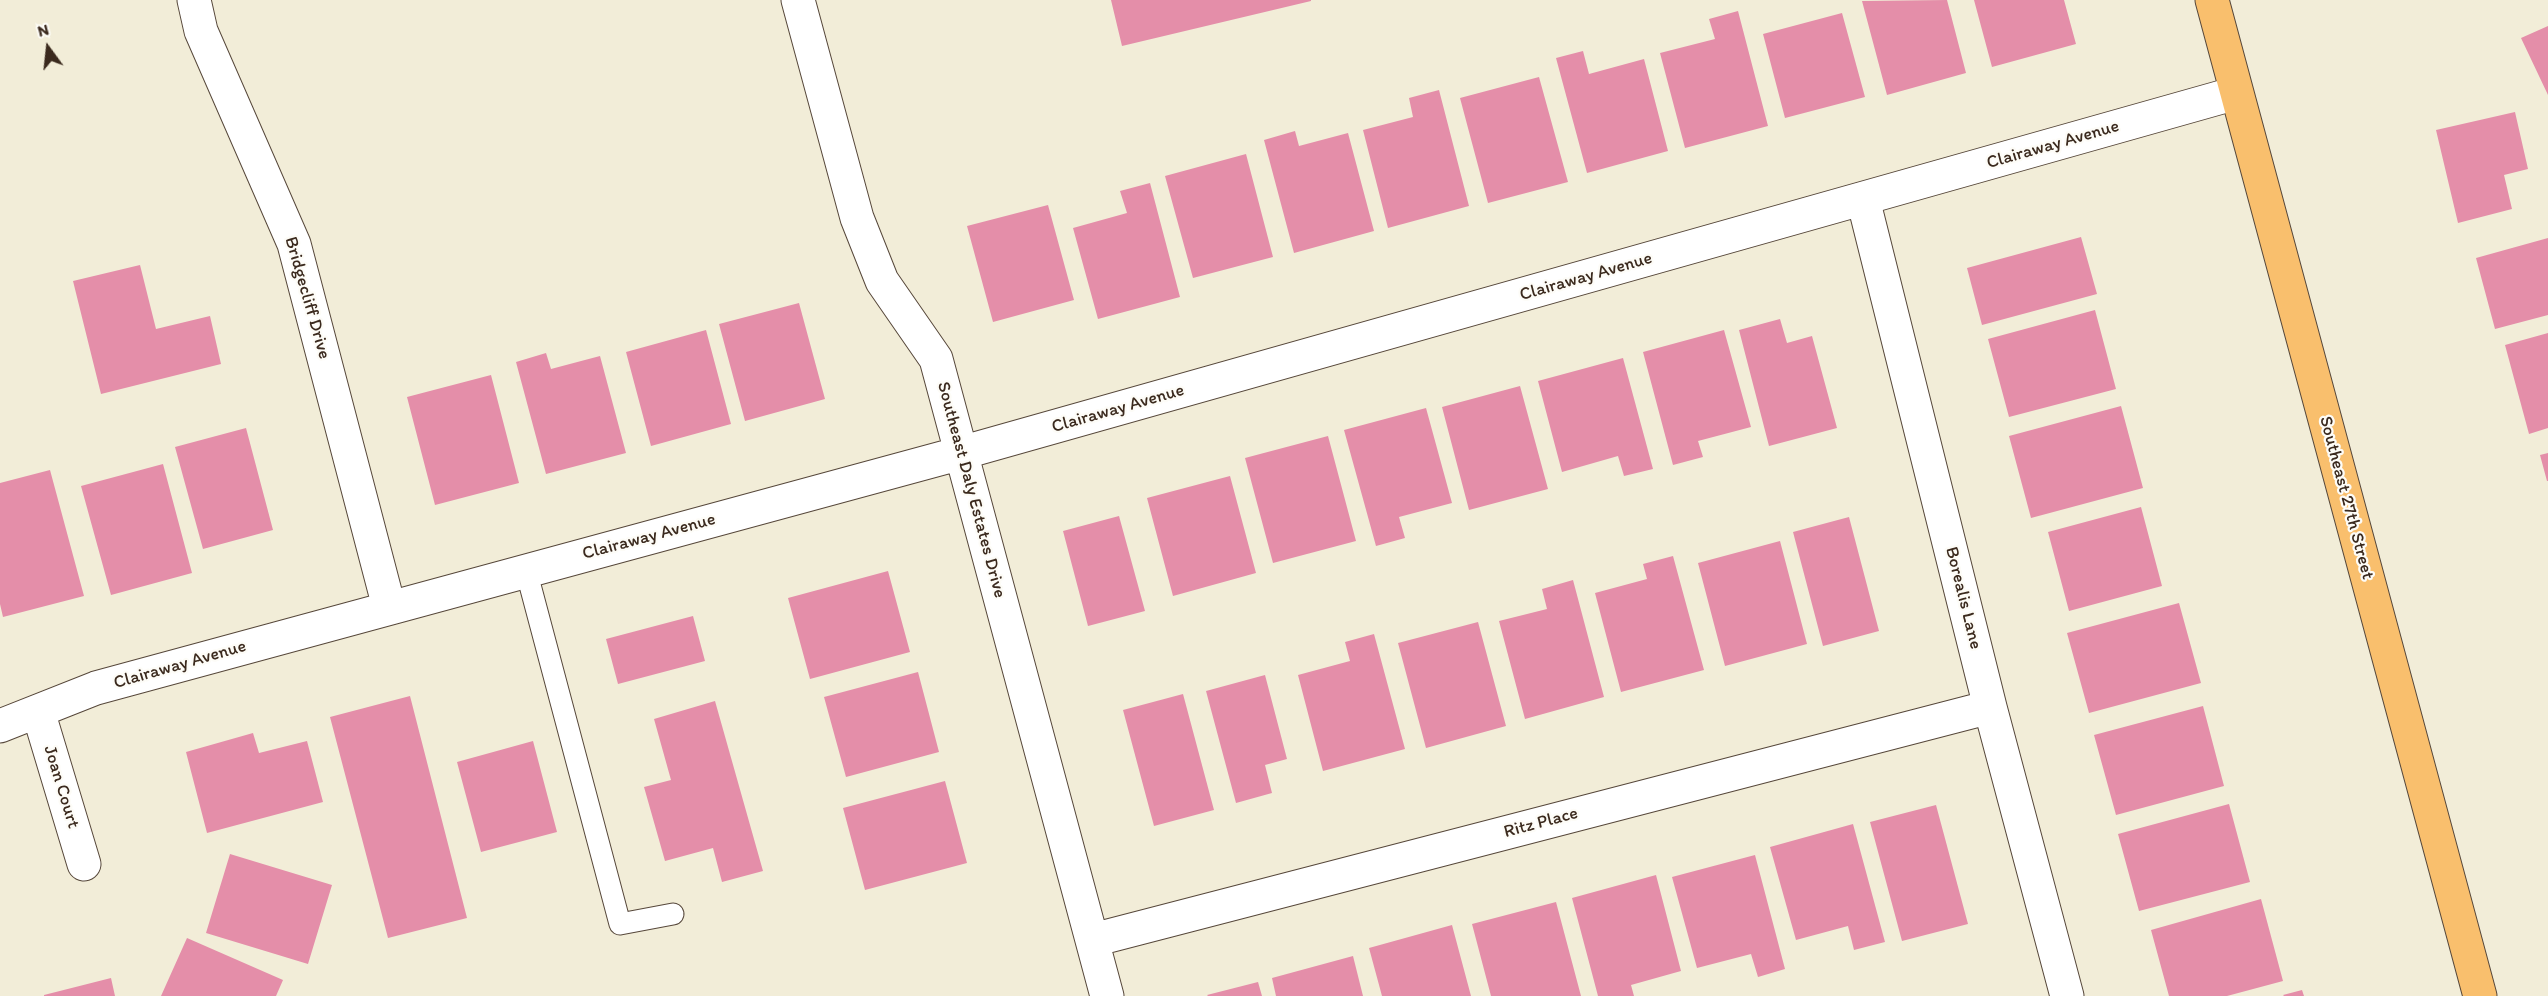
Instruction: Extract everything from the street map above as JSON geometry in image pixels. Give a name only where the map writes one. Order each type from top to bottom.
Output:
[{"type":"main road","name":"Southeast 27th Street","points":[[2212,0],[2480,996]]},
{"type":"street","name":"Bridgecliff Drive","points":[[194,0],[201,31],[294,244],[389,607]]},
{"type":"street","name":"Southeast Daly Estates Drive","points":[[798,0],[857,218],[882,281],[936,359],[1107,996]]},
{"type":"street","name":"Clairaway Avenue","points":[[0,726],[96,688],[961,453],[2236,93]]},
{"type":"street","name":"Borealis Lane","points":[[1863,199],[1990,706],[2067,996]]},
{"type":"street","name":"Ritz Place","points":[[1092,940],[1990,706]]},
{"type":"street","name":"Joan Court","points":[[38,711],[84,864]]},
{"type":"lane","points":[[526,570],[620,924],[673,914]]},
{"type":"building","points":[[1111,0],[1311,0],[1311,1],[1122,46]]},
{"type":"building","points":[[1947,0],[1966,73],[1887,95],[1862,1]]},
{"type":"building","points":[[1974,0],[2064,0],[2076,44],[1992,67]]},
{"type":"building","points":[[1738,11],[1768,126],[1685,148],[1660,53],[1715,39],[1709,19]]},
{"type":"building","points":[[1842,13],[1865,97],[1785,118],[1763,34]]},
{"type":"building","points":[[2548,26],[2548,95],[2521,38]]},
{"type":"building","points":[[1583,51],[1589,74],[1644,59],[1668,151],[1587,173],[1556,58]]},
{"type":"building","points":[[1539,77],[1568,182],[1488,203],[1460,98]]},
{"type":"building","points":[[1439,90],[1469,206],[1388,228],[1363,130],[1413,117],[1409,98]]},
{"type":"building","points":[[2515,112],[2528,169],[2504,175],[2512,209],[2458,223],[2436,130]]},
{"type":"building","points":[[1295,131],[1299,146],[1348,133],[1374,231],[1294,253],[1264,140]]},
{"type":"building","points":[[1246,154],[1273,257],[1193,278],[1165,176]]},
{"type":"building","points":[[1150,183],[1180,297],[1098,319],[1073,228],[1127,213],[1120,191]]},
{"type":"building","points":[[1048,205],[1074,300],[993,322],[967,226]]},
{"type":"building","points":[[2081,237],[2097,294],[1982,325],[1967,268]]},
{"type":"building","points":[[2548,238],[2548,315],[2495,329],[2476,258]]},
{"type":"building","points":[[140,265],[156,329],[210,316],[221,364],[101,394],[73,281]]},
{"type":"building","points":[[799,303],[825,399],[745,421],[719,324]]},
{"type":"building","points":[[2095,310],[2116,389],[2009,417],[1988,339]]},
{"type":"building","points":[[1780,319],[1787,343],[1812,336],[1837,428],[1769,446],[1739,330]]},
{"type":"building","points":[[706,330],[731,424],[651,446],[626,352]]},
{"type":"building","points":[[1724,330],[1751,427],[1698,441],[1703,457],[1673,465],[1643,352]]},
{"type":"building","points":[[2548,333],[2548,428],[2529,434],[2505,345]]},
{"type":"building","points":[[546,353],[551,369],[600,356],[626,453],[546,474],[516,362]]},
{"type":"building","points":[[1623,358],[1653,469],[1624,476],[1618,456],[1562,472],[1538,381]]},
{"type":"building","points":[[491,375],[519,483],[435,505],[407,397]]},
{"type":"building","points":[[1520,386],[1548,489],[1469,510],[1442,407]]},
{"type":"building","points":[[2121,406],[2143,488],[2031,518],[2009,436]]},
{"type":"building","points":[[1426,408],[1452,503],[1399,517],[1405,538],[1376,546],[1344,430]]},
{"type":"building","points":[[246,428],[273,530],[203,549],[175,447]]},
{"type":"building","points":[[1328,436],[1356,541],[1273,563],[1245,458]]},
{"type":"building","points":[[2548,453],[2548,481],[2547,481],[2540,455]]},
{"type":"building","points":[[163,464],[192,573],[111,595],[81,486]]},
{"type":"building","points":[[50,470],[84,596],[3,617],[0,604],[0,483]]},
{"type":"building","points":[[1230,476],[1256,573],[1173,596],[1147,498]]},
{"type":"building","points":[[2141,507],[2162,586],[2069,611],[2048,532]]},
{"type":"building","points":[[1119,516],[1145,611],[1088,626],[1063,531]]},
{"type":"building","points":[[1849,517],[1879,631],[1823,646],[1793,532]]},
{"type":"building","points":[[1780,541],[1807,644],[1725,666],[1698,563]]},
{"type":"building","points":[[1673,556],[1704,670],[1621,692],[1595,593],[1647,579],[1643,564]]},
{"type":"building","points":[[888,571],[910,652],[810,679],[788,598]]},
{"type":"building","points":[[1573,580],[1604,697],[1525,719],[1499,621],[1547,609],[1542,589]]},
{"type":"building","points":[[2179,603],[2201,683],[2089,713],[2067,633]]},
{"type":"building","points":[[693,616],[705,661],[618,684],[606,639]]},
{"type":"building","points":[[1478,622],[1506,726],[1426,748],[1398,643]]},
{"type":"building","points":[[1374,634],[1405,749],[1323,771],[1298,675],[1350,661],[1345,642]]},
{"type":"building","points":[[918,672],[939,752],[846,777],[824,697]]},
{"type":"building","points":[[1265,675],[1287,759],[1265,765],[1272,793],[1236,803],[1206,691]]},
{"type":"building","points":[[1183,694],[1214,810],[1154,826],[1123,710]]},
{"type":"building","points":[[410,696],[467,918],[388,938],[330,717]]},
{"type":"building","points":[[715,701],[763,871],[722,882],[713,848],[665,861],[644,787],[671,780],[654,719]]},
{"type":"building","points":[[2203,706],[2224,786],[2116,815],[2094,735]]},
{"type":"building","points":[[253,733],[259,753],[307,741],[323,802],[207,833],[186,752]]},
{"type":"building","points":[[533,741],[557,832],[481,852],[457,762]]},
{"type":"building","points":[[945,781],[967,863],[865,890],[843,808]]},
{"type":"building","points":[[2229,804],[2250,882],[2139,911],[2118,834]]},
{"type":"building","points":[[1936,805],[1968,924],[1902,941],[1870,822]]},
{"type":"building","points":[[1853,824],[1885,942],[1854,950],[1848,926],[1796,940],[1770,847]]},
{"type":"building","points":[[230,854],[332,885],[308,964],[206,933]]},
{"type":"building","points":[[1755,855],[1785,969],[1758,977],[1751,954],[1697,968],[1672,877]]},
{"type":"building","points":[[1656,875],[1681,971],[1631,985],[1634,996],[1598,996],[1572,898]]},
{"type":"building","points":[[2261,899],[2283,981],[2227,996],[2169,996],[2151,930]]},
{"type":"building","points":[[1556,902],[1581,996],[1491,996],[1472,924]]},
{"type":"building","points":[[1452,925],[1471,996],[1382,996],[1369,948]]},
{"type":"building","points":[[187,938],[283,980],[276,996],[161,996]]},
{"type":"building","points":[[1353,956],[1363,996],[1276,996],[1272,978]]},
{"type":"building","points":[[111,978],[115,996],[44,996],[44,995]]},
{"type":"building","points":[[1258,982],[1262,996],[1207,995]]},
{"type":"building","points":[[2302,990],[2304,996],[2283,995]]}]
